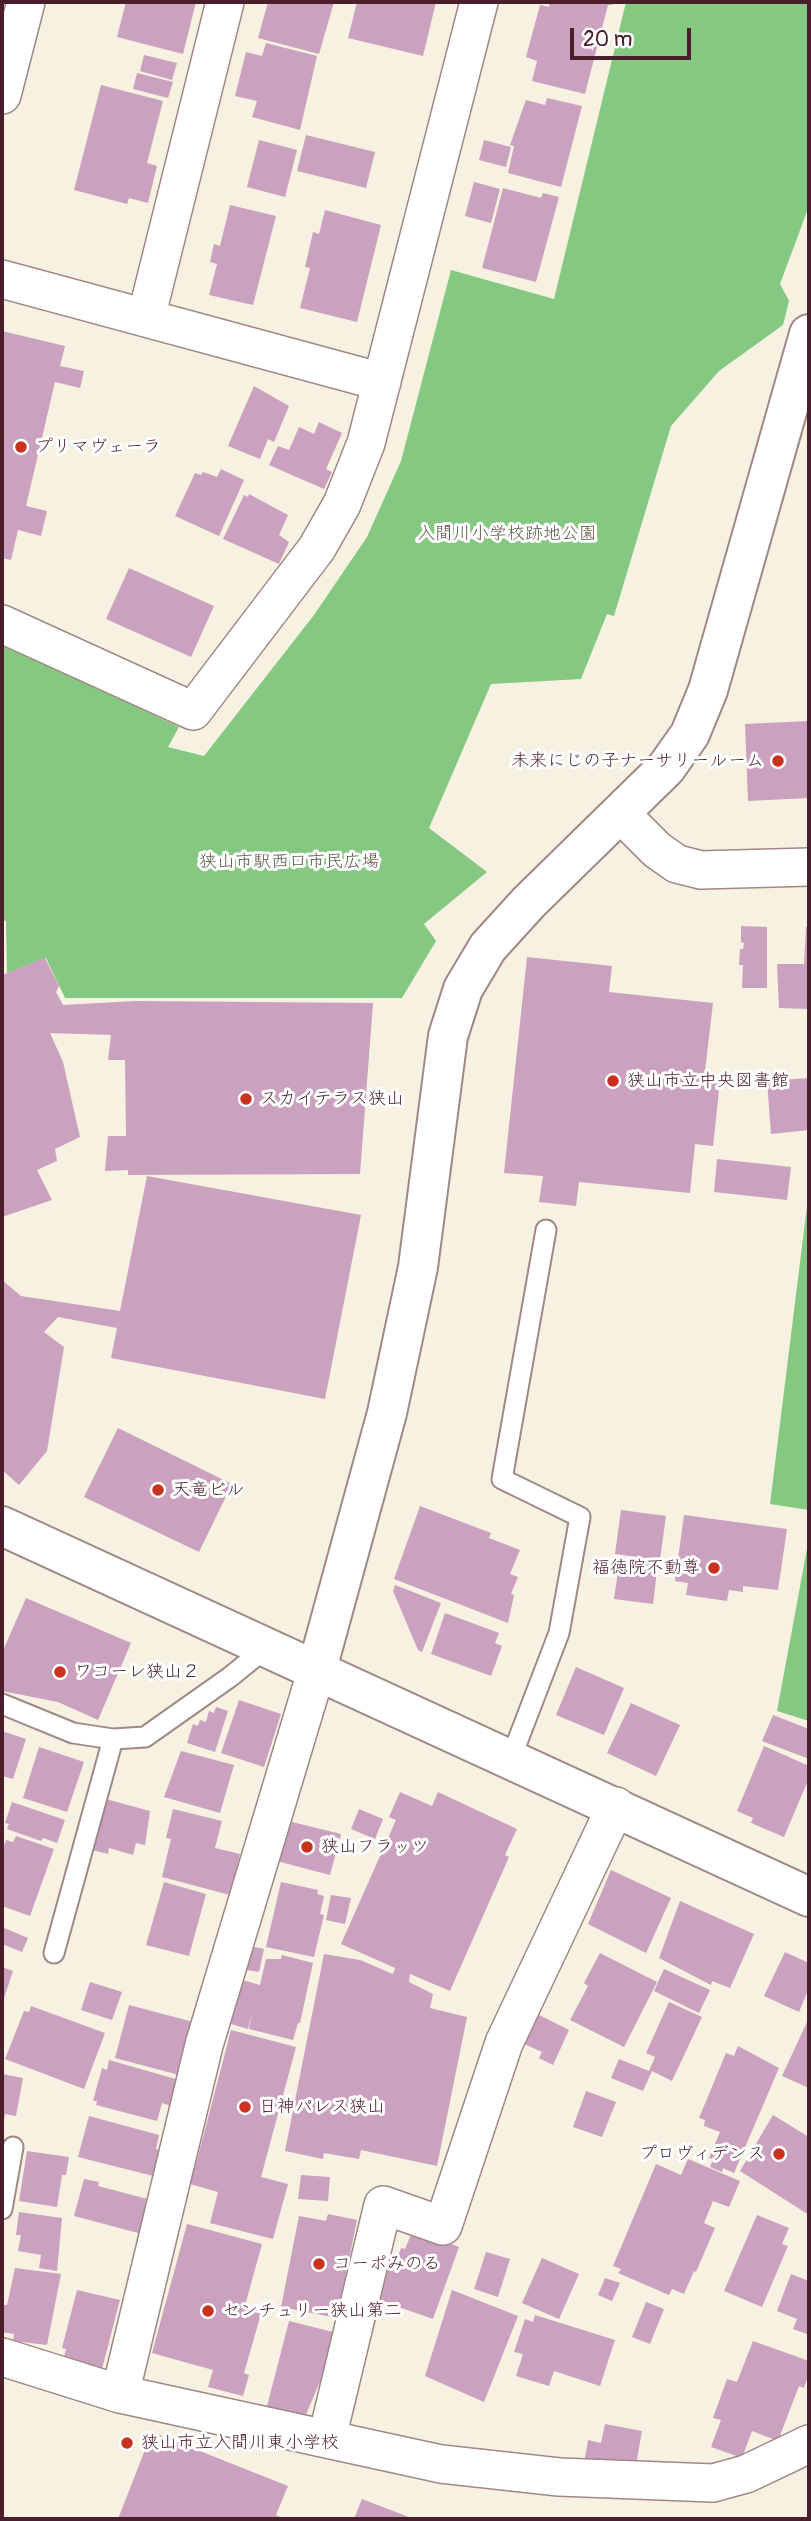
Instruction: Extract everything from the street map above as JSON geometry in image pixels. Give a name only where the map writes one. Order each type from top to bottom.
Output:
[{"type":"street","points":[[2,95],[26,2]]},
{"type":"street","points":[[146,318],[225,2]]},
{"type":"street","points":[[2,624],[192,711],[317,548],[342,504],[366,443],[479,2]]},
{"type":"street","points":[[2,279],[382,382]]},
{"type":"street","points":[[120,2394],[204,2045],[317,1669],[387,1413],[418,1267],[448,1035],[463,989],[488,947],[666,768],[690,734],[708,690],[809,334]]},
{"type":"street","points":[[620,813],[657,850],[677,864],[701,870],[809,867]]},
{"type":"street","points":[[2,1526],[809,1897]]},
{"type":"street","points":[[327,2438],[383,2205],[443,2226],[504,2043],[616,1806]]},
{"type":"street","points":[[2,2357],[120,2394],[440,2463],[652,2483],[713,2483],[746,2474],[809,2444]]},
{"type":"lane","points":[[511,1758],[559,1633],[580,1517],[502,1479],[546,1230]]},
{"type":"lane","points":[[2,1704],[73,1733],[113,1739],[145,1737],[230,1677],[267,1647]]},
{"type":"lane","points":[[54,1952],[113,1739]]},
{"type":"lane","points":[[2,2209],[13,2147]]},
{"type":"green space","name":"入間川小学校跡地公園","points":[[626,2],[809,2],[809,206],[780,284],[789,301],[783,325],[719,371],[671,426],[614,616],[607,614],[581,679],[491,684],[429,828],[487,872],[424,924],[436,941],[402,998],[65,998],[46,958],[7,973],[6,921],[2,920],[2,644],[179,727],[168,747],[204,756],[314,615],[367,537],[401,461],[451,270],[554,299]]},
{"type":"green space","points":[[809,1190],[809,1510],[770,1504]]},
{"type":"green space","points":[[809,1538],[809,1721],[777,1711]]},
{"type":"building","points":[[126,2],[196,2],[183,54],[117,37]]},
{"type":"building","points":[[268,2],[334,2],[319,54],[258,38]]},
{"type":"building","points":[[357,2],[436,2],[423,56],[348,38]]},
{"type":"building","points":[[550,2],[613,2],[608,5],[585,94],[532,81],[537,61],[526,57],[540,5],[549,7]]},
{"type":"building","points":[[266,43],[317,56],[300,130],[252,117],[257,101],[235,96],[246,52],[262,56]]},
{"type":"building","points":[[144,55],[177,63],[172,80],[140,71]]},
{"type":"building","points":[[137,73],[173,82],[168,98],[133,89]]},
{"type":"building","points":[[101,85],[163,101],[147,163],[157,166],[148,203],[129,198],[127,204],[74,190]]},
{"type":"building","points":[[547,98],[582,106],[561,187],[508,173],[514,146],[510,145],[526,100],[545,105]]},
{"type":"building","points":[[306,135],[375,152],[366,188],[297,171]]},
{"type":"building","points":[[259,140],[297,150],[285,197],[247,187]]},
{"type":"building","points":[[484,140],[511,147],[506,167],[479,160]]},
{"type":"building","points":[[474,182],[500,189],[491,223],[465,216]]},
{"type":"building","points":[[503,188],[541,198],[543,193],[559,197],[536,282],[482,268]]},
{"type":"building","points":[[230,205],[276,216],[253,305],[209,295],[217,264],[210,262],[214,244],[220,246]]},
{"type":"building","points":[[325,210],[381,225],[357,322],[300,308],[310,268],[305,267],[313,232],[319,234]]},
{"type":"building","name":"プリマヴェーラ","points":[[2,331],[65,346],[60,366],[84,371],[80,388],[55,382],[26,506],[47,511],[41,536],[18,530],[11,560],[2,558]]},
{"type":"building","points":[[254,386],[289,406],[274,442],[268,439],[260,459],[228,446]]},
{"type":"building","points":[[319,422],[342,433],[326,469],[332,472],[324,489],[269,465],[278,446],[289,450],[299,427],[314,434]]},
{"type":"building","points":[[221,469],[244,480],[219,536],[175,516],[195,473],[201,475],[203,472],[217,477]]},
{"type":"building","points":[[249,494],[288,515],[279,535],[289,542],[279,564],[223,539],[244,495],[248,497]]},
{"type":"building","points":[[129,568],[214,606],[191,657],[106,619]]},
{"type":"building","name":"未来にじの子ナーサリールーム","points":[[809,721],[809,798],[748,801],[745,724]]},
{"type":"building","points":[[741,926],[767,927],[767,988],[742,988],[743,965],[739,965],[740,949],[743,949],[744,943],[741,942]]},
{"type":"building","points":[[806,927],[809,927],[809,1009],[779,1008],[777,964],[804,964]]},
{"type":"building","name":"狭山市立中央図書館","points":[[527,957],[612,966],[609,992],[713,1003],[704,1080],[720,1082],[713,1146],[695,1144],[690,1193],[579,1182],[576,1206],[539,1202],[543,1176],[504,1173]]},
{"type":"building","name":"スカイテラス狭山","points":[[45,958],[59,986],[56,992],[63,1005],[136,1001],[373,1003],[360,1174],[128,1175],[128,1170],[105,1171],[108,1136],[126,1136],[125,1060],[108,1060],[111,1035],[50,1033],[63,1062],[80,1137],[55,1149],[57,1161],[37,1170],[52,1200],[2,1217],[2,975]]},
{"type":"building","points":[[809,1078],[809,1130],[771,1134],[767,1081]]},
{"type":"building","points":[[717,1159],[791,1167],[787,1200],[714,1192]]},
{"type":"building","points":[[147,1176],[361,1215],[325,1399],[111,1358],[117,1328],[58,1317],[44,1332],[64,1347],[47,1451],[19,1485],[2,1470],[2,1280],[21,1296],[120,1311]]},
{"type":"building","name":"天竜ビル","points":[[118,1428],[232,1484],[199,1552],[84,1497]]},
{"type":"building","points":[[420,1506],[491,1533],[489,1538],[520,1550],[510,1574],[518,1577],[511,1594],[514,1595],[508,1623],[394,1579]]},
{"type":"building","points":[[621,1510],[666,1516],[660,1560],[615,1554]]},
{"type":"building","points":[[684,1515],[787,1529],[778,1590],[743,1586],[743,1592],[729,1590],[727,1601],[686,1595],[688,1583],[675,1581]]},
{"type":"building","points":[[620,1558],[658,1563],[653,1604],[614,1599]]},
{"type":"building","points":[[395,1585],[441,1603],[422,1652],[418,1650],[393,1591]]},
{"type":"building","name":"ワコーレ狭山２","points":[[26,1598],[131,1643],[98,1720],[58,1702],[2,1691],[2,1653]]},
{"type":"building","points":[[445,1613],[499,1633],[495,1643],[502,1646],[491,1676],[431,1654]]},
{"type":"building","points":[[576,1667],[624,1688],[604,1735],[556,1715]]},
{"type":"building","points":[[239,1700],[281,1714],[264,1767],[221,1753]]},
{"type":"building","points":[[631,1703],[680,1725],[656,1776],[607,1753]]},
{"type":"building","points":[[216,1707],[228,1711],[215,1752],[187,1743],[193,1724],[198,1726],[200,1720],[206,1722],[209,1711],[214,1713]]},
{"type":"building","points":[[773,1715],[809,1729],[809,1759],[762,1741]]},
{"type":"building","points":[[2,1731],[26,1739],[13,1779],[2,1776]]},
{"type":"building","points":[[764,1746],[809,1766],[809,1778],[784,1837],[751,1823],[753,1818],[737,1811]]},
{"type":"building","points":[[39,1747],[84,1762],[67,1812],[23,1798]]},
{"type":"building","points":[[181,1751],[234,1765],[220,1813],[164,1797]]},
{"type":"building","points":[[400,1792],[432,1806],[438,1792],[517,1829],[505,1855],[509,1857],[450,1991],[410,1974],[409,1982],[433,1994],[430,2008],[467,2017],[437,2166],[361,2150],[359,2159],[324,2153],[323,2159],[285,2151],[324,1954],[360,1960],[393,1974],[395,1968],[341,1944],[396,1820],[389,1817]]},
{"type":"building","points":[[102,1798],[150,1811],[145,1845],[136,1843],[133,1855],[109,1848],[108,1854],[88,1849]]},
{"type":"building","points":[[12,1802],[65,1820],[57,1843],[43,1838],[41,1841],[7,1829],[9,1824],[5,1823]]},
{"type":"building","points":[[173,1809],[222,1821],[215,1848],[240,1854],[230,1895],[162,1877],[171,1839],[166,1838]]},
{"type":"building","points":[[359,1809],[383,1819],[375,1839],[351,1829]]},
{"type":"building","name":"狭山フラッツ","points":[[284,1820],[341,1834],[330,1875],[273,1860]]},
{"type":"building","points":[[16,1836],[54,1849],[30,1916],[2,1906],[2,1852],[6,1840],[13,1842]]},
{"type":"building","points":[[611,1870],[671,1898],[646,1953],[588,1924]]},
{"type":"building","points":[[164,1882],[206,1894],[189,1956],[146,1945]]},
{"type":"building","points":[[281,1882],[318,1890],[317,1894],[324,1896],[320,1914],[324,1915],[314,1957],[266,1947]]},
{"type":"building","points":[[331,1895],[351,1898],[345,1924],[326,1920]]},
{"type":"building","points":[[680,1901],[754,1934],[730,1988],[712,1981],[711,1985],[659,1958]]},
{"type":"building","points":[[2,1927],[28,1938],[22,1952],[2,1944]]},
{"type":"building","points":[[246,1945],[264,1949],[259,1972],[241,1969]]},
{"type":"building","points":[[785,1952],[809,1963],[809,1988],[799,2012],[764,1996]]},
{"type":"building","points":[[600,1953],[657,1982],[624,2047],[570,2020],[588,1986],[584,1983]]},
{"type":"building","points":[[282,1955],[313,1963],[300,2023],[293,2040],[249,2029],[252,2013],[248,2029],[224,2022],[235,1978],[260,1985],[266,1959],[281,1959]]},
{"type":"building","points":[[2,1967],[13,1971],[2,2004]]},
{"type":"building","points":[[664,1969],[710,1990],[699,2013],[654,1991]]},
{"type":"building","points":[[90,1982],[122,1992],[112,2020],[81,2010]]},
{"type":"building","points":[[669,2002],[702,2017],[672,2081],[652,2071],[643,2091],[611,2078],[619,2059],[649,2071],[655,2057],[646,2053]]},
{"type":"building","points":[[129,2005],[197,2023],[183,2076],[115,2058]]},
{"type":"building","points":[[31,2006],[105,2033],[84,2089],[5,2059],[24,2011],[29,2012]]},
{"type":"building","points":[[533,2012],[569,2030],[553,2065],[539,2058],[542,2052],[522,2043]]},
{"type":"building","points":[[807,2022],[809,2023],[809,2088],[782,2076]]},
{"type":"building","name":"日神パレス狭山","points":[[231,2030],[296,2047],[261,2177],[288,2184],[273,2239],[210,2223],[218,2192],[186,2183],[190,2167],[195,2168]]},
{"type":"building","points":[[738,2046],[779,2068],[734,2173],[723,2168],[722,2172],[710,2167],[713,2159],[709,2158],[720,2132],[704,2126],[705,2120],[699,2118],[726,2053],[734,2056]]},
{"type":"building","points":[[109,2060],[179,2080],[171,2106],[162,2103],[157,2121],[96,2105],[97,2101],[93,2101],[102,2068],[107,2070]]},
{"type":"building","points":[[2,2074],[23,2078],[16,2116],[5,2114],[3,2125]]},
{"type":"building","points":[[586,2091],[616,2102],[602,2137],[573,2127]]},
{"type":"building","name":"プロヴィデンス","points":[[773,2115],[809,2137],[809,2215],[740,2171]]},
{"type":"building","points":[[89,2116],[159,2135],[156,2149],[160,2150],[153,2176],[78,2157]]},
{"type":"building","points":[[27,2151],[69,2157],[66,2175],[62,2175],[57,2207],[19,2201]]},
{"type":"building","points":[[688,2159],[740,2181],[729,2207],[713,2201],[704,2223],[715,2228],[696,2272],[694,2271],[684,2294],[672,2289],[669,2295],[618,2273],[621,2269],[613,2266],[656,2164],[681,2175]]},
{"type":"building","points":[[301,2175],[330,2177],[328,2201],[298,2199]]},
{"type":"building","points":[[84,2179],[99,2182],[98,2186],[151,2200],[142,2234],[74,2216]]},
{"type":"building","points":[[19,2212],[62,2218],[57,2271],[39,2268],[41,2255],[18,2251],[21,2235],[16,2235]]},
{"type":"building","name":"コーポみのる","points":[[328,2214],[357,2220],[337,2318],[281,2307],[299,2216],[326,2221]]},
{"type":"building","points":[[757,2215],[789,2228],[782,2244],[788,2246],[762,2307],[724,2291]]},
{"type":"building","name":"センチュリー狭山第二","points":[[187,2224],[262,2244],[244,2309],[261,2314],[244,2373],[249,2375],[243,2396],[208,2387],[213,2370],[152,2353]]},
{"type":"building","points":[[413,2230],[459,2247],[433,2319],[376,2299],[391,2257],[397,2259],[401,2248],[405,2249]]},
{"type":"building","points":[[486,2252],[510,2259],[498,2297],[474,2289]]},
{"type":"building","points":[[542,2258],[579,2274],[559,2319],[522,2303]]},
{"type":"building","points":[[15,2268],[61,2274],[47,2345],[13,2341],[14,2334],[2,2332],[2,2313],[4,2305],[7,2305]]},
{"type":"building","points":[[791,2274],[809,2281],[809,2335],[793,2329],[797,2319],[777,2311]]},
{"type":"building","points":[[605,2278],[620,2283],[612,2301],[598,2295]]},
{"type":"building","points":[[77,2290],[120,2300],[102,2369],[63,2361],[66,2349],[62,2348]]},
{"type":"building","points":[[452,2290],[518,2316],[484,2402],[425,2376]]},
{"type":"building","points":[[646,2302],[664,2309],[650,2344],[632,2337]]},
{"type":"building","points":[[535,2315],[615,2340],[600,2386],[554,2371],[549,2386],[516,2376],[523,2354],[514,2352],[525,2319],[533,2322]]},
{"type":"building","points":[[289,2321],[333,2332],[326,2359],[333,2361],[328,2379],[322,2377],[304,2419],[266,2410]]},
{"type":"building","points":[[753,2341],[809,2361],[809,2373],[804,2388],[799,2386],[778,2441],[752,2431],[742,2458],[711,2447],[721,2420],[713,2418],[727,2379],[737,2382]]},
{"type":"building","points":[[605,2424],[642,2431],[634,2476],[584,2464],[588,2440],[601,2443]]},
{"type":"building","points":[[152,2432],[288,2486],[276,2515],[285,2519],[118,2519]]},
{"type":"building","points":[[362,2499],[414,2519],[354,2519]]},
{"type":"place","name":"プリマヴェーラ","points":[[21,447]]},
{"type":"place","name":"未来にじの子ナーサリールーム","points":[[778,761]]},
{"type":"place","name":"狭山市立中央図書館","points":[[613,1081]]},
{"type":"place","name":"スカイテラス狭山","points":[[246,1099]]},
{"type":"place","name":"天竜ビル","points":[[158,1490]]},
{"type":"place","name":"福徳院不動尊","points":[[714,1568]]},
{"type":"place","name":"ワコーレ狭山２","points":[[60,1672]]},
{"type":"place","name":"狭山フラッツ","points":[[307,1847]]},
{"type":"place","name":"日神パレス狭山","points":[[245,2107]]},
{"type":"place","name":"プロヴィデンス","points":[[779,2154]]},
{"type":"place","name":"コーポみのる","points":[[319,2264]]},
{"type":"place","name":"センチュリー狭山第二","points":[[208,2311]]},
{"type":"place","name":"狭山市立入間川東小学校","points":[[127,2443]]},
{"type":"park label","name":"狭山市駅西口市民広場","points":[[289,862]]}]
